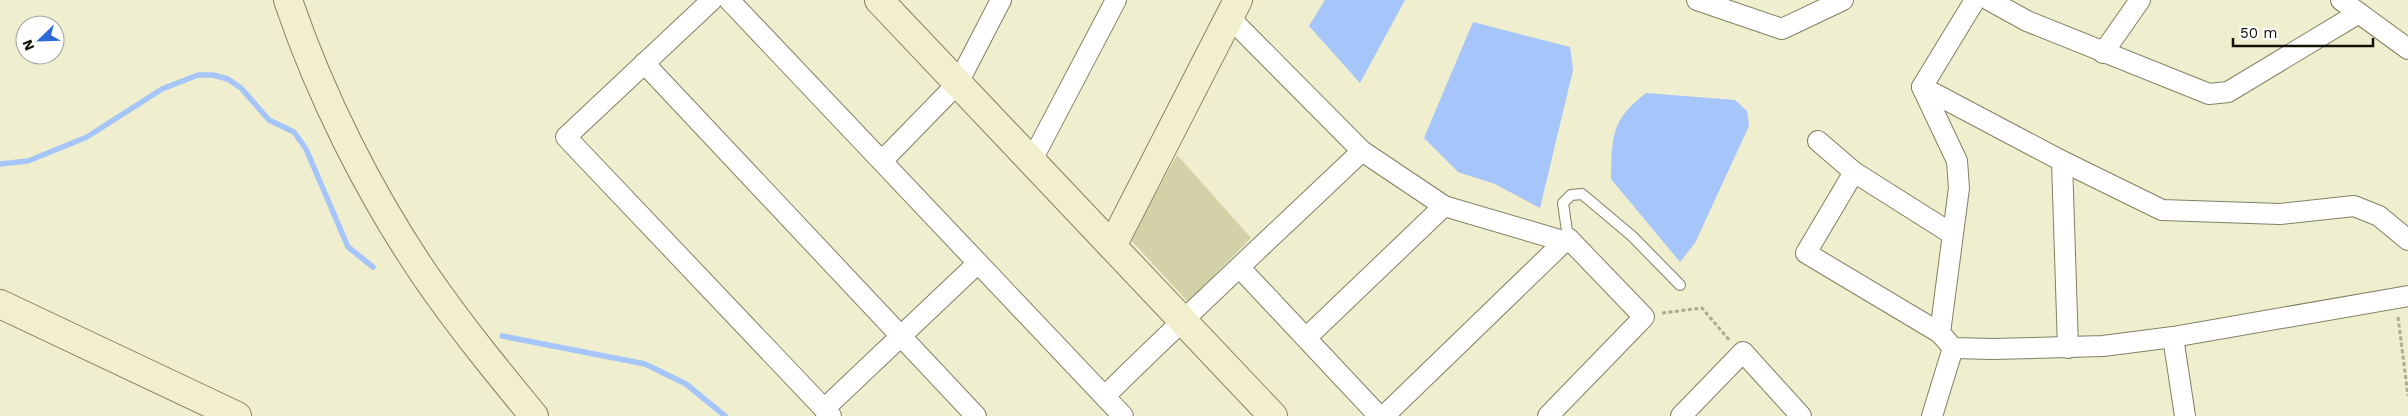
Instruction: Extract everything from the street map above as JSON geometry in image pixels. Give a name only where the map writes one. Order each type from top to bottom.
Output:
[{"type":"street","points":[[288,0],[311,60],[352,149],[400,238],[465,330],[534,416]]},
{"type":"street","points":[[712,0],[566,138],[827,412],[900,336],[978,263]]},
{"type":"street","points":[[729,0],[1123,416]]},
{"type":"street","points":[[879,0],[1273,416]]},
{"type":"street","points":[[882,161],[958,83],[1001,0]]},
{"type":"street","points":[[1032,160],[1116,0]]},
{"type":"street","points":[[1700,0],[1782,29],[1816,7],[1843,0]]},
{"type":"street","points":[[1922,87],[1975,0]]},
{"type":"street","points":[[1989,0],[2027,21],[2209,94],[2228,92],[2359,13]]},
{"type":"street","points":[[2104,53],[2140,0]]},
{"type":"street","points":[[2341,0],[2408,49]]},
{"type":"street","points":[[1112,246],[1234,8],[1362,151],[1444,206],[1565,239],[1644,317],[1548,416]]},
{"type":"street","points":[[644,63],[976,416]]},
{"type":"street","points":[[1922,87],[2062,161],[2162,210],[2280,214],[2354,206],[2379,216],[2408,240]]},
{"type":"street","points":[[1922,87],[1957,161],[1959,188],[1952,234],[1946,340],[1932,416]]},
{"type":"street","points":[[1818,141],[1854,172],[1952,234]]},
{"type":"street","points":[[1105,396],[1182,320],[1240,268],[1362,151]]},
{"type":"street","points":[[2062,161],[2068,348]]},
{"type":"street","points":[[1854,172],[1806,253],[1946,340],[2068,348],[2104,346],[2173,337],[2402,297]]},
{"type":"street","points":[[1306,338],[1444,206]]},
{"type":"street","points":[[1384,416],[1565,239]]},
{"type":"street","points":[[1240,268],[1378,416]]},
{"type":"street","points":[[0,304],[237,416]]},
{"type":"street","points":[[2173,337],[2186,416]]},
{"type":"street","points":[[1681,416],[1743,352],[1801,416]]},
{"type":"lane","points":[[1565,239],[1563,203],[1571,195],[1582,194],[1632,236],[1680,285]]},
{"type":"path","points":[[2402,297],[2408,396]]},
{"type":"path","points":[[1644,317],[1702,308],[1735,346],[1743,352]]},
{"type":"shaded area","points":[[1177,155],[1251,238],[1188,302],[1130,239]]},
{"type":"water","points":[[1325,0],[1405,0],[1360,83],[1309,26]]},
{"type":"water","points":[[1473,22],[1570,47],[1573,70],[1540,208],[1495,184],[1458,172],[1424,138]]},
{"type":"water","points":[[1646,93],[1735,100],[1747,111],[1749,126],[1695,243],[1680,262],[1611,179],[1613,140],[1616,130],[1626,112]]},
{"type":"waterway","points":[[0,164],[28,161],[87,137],[162,89],[198,75],[213,75],[228,79],[241,88],[269,120],[294,132],[306,149],[348,247],[373,267]]},
{"type":"waterway","points":[[502,336],[645,364],[686,384],[725,416]]}]
